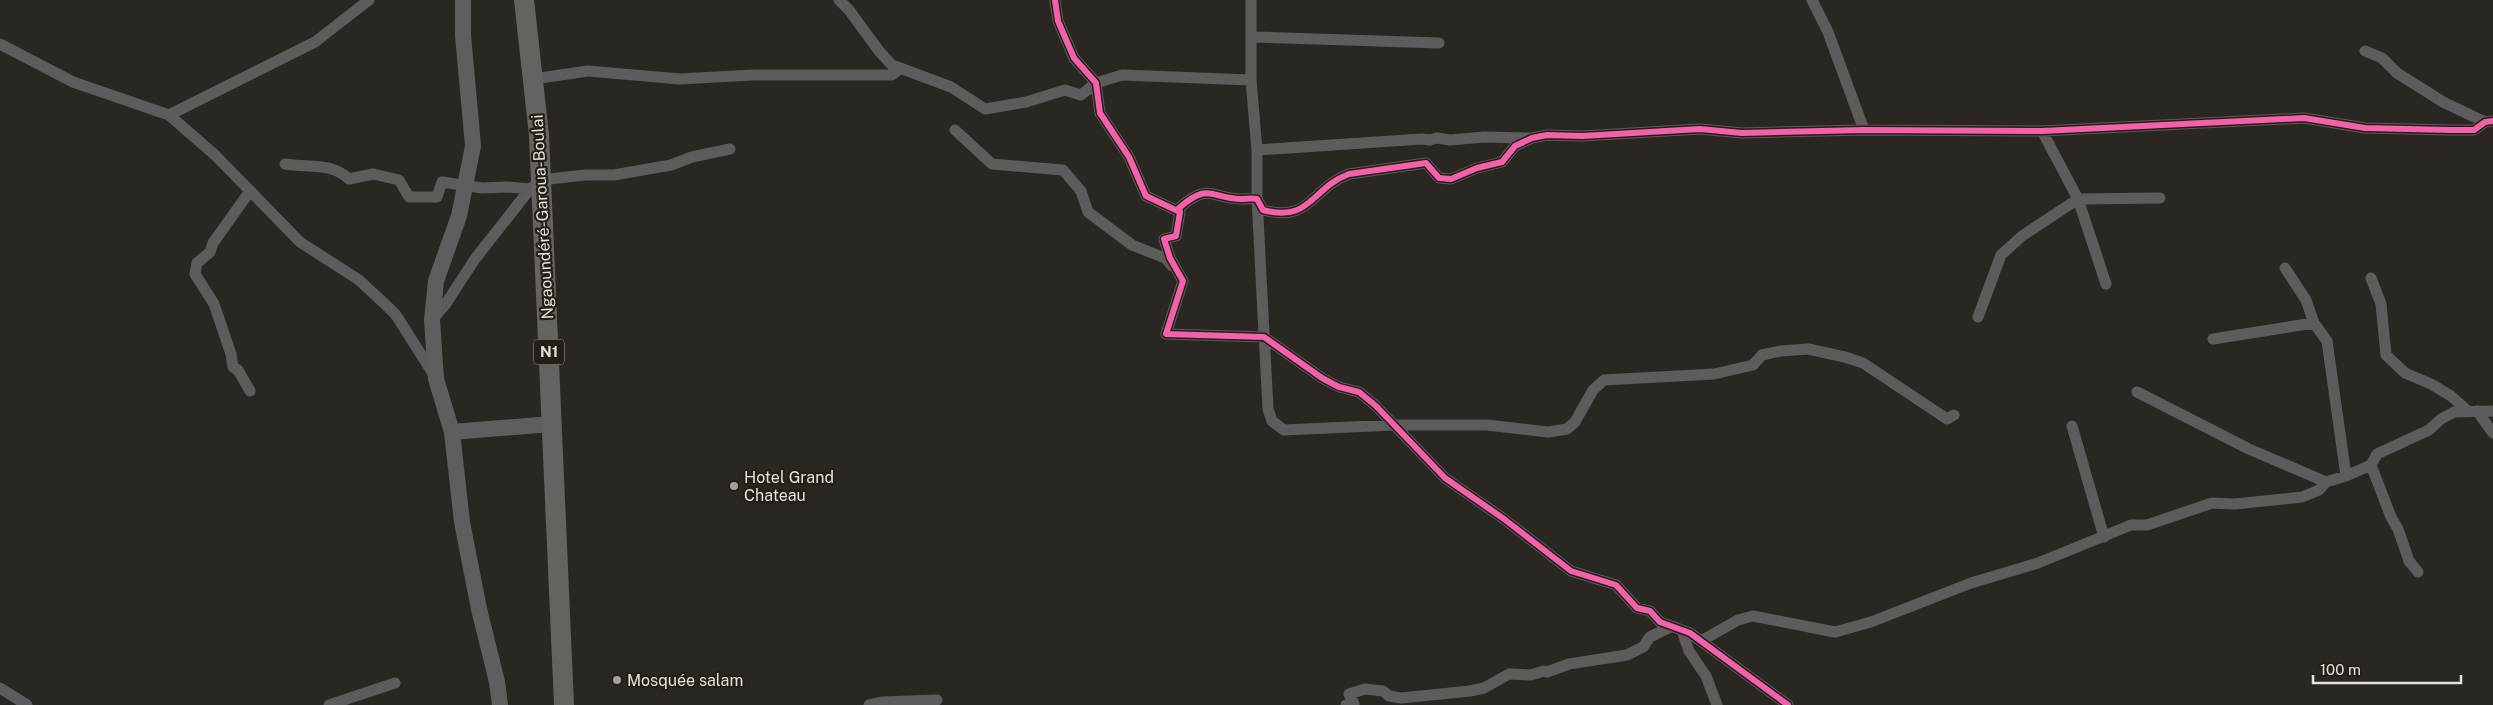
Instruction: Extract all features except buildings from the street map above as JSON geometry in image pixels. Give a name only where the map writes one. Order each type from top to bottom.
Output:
[{"type":"highway","name":"Ngaoundéré-Garoua-Boulai","points":[[524,0],[533,79],[535,185],[551,424],[564,705]]},
{"type":"street","points":[[464,0],[463,35],[473,146],[459,216],[436,281],[432,320],[436,379],[452,432],[462,522],[479,609],[497,682],[500,705]]},
{"type":"street","points":[[839,0],[849,10],[892,66],[952,87],[985,108],[1026,102],[1065,90],[1081,95],[1096,83],[1122,75],[1251,80]]},
{"type":"street","points":[[1055,0],[1058,21],[1074,58],[1096,83],[1100,113],[1129,157],[1146,196],[1180,212]]},
{"type":"street","points":[[1252,0],[1251,80],[1258,150],[1258,199],[1268,409],[1272,421],[1284,430],[1394,425],[1487,425],[1548,432],[1566,428],[1575,422],[1593,390],[1604,380],[1714,374],[1753,365],[1762,355],[1794,349],[1808,349],[1863,363],[1947,419],[1954,415]]},
{"type":"street","points":[[1812,0],[1828,32],[1864,130]]},
{"type":"street","points":[[169,115],[315,42],[367,1]]},
{"type":"street","points":[[1253,37],[1439,43]]},
{"type":"street","points":[[0,44],[73,82],[169,115],[215,155],[300,242],[359,280],[387,306],[396,315],[436,379]]},
{"type":"street","points":[[2365,51],[2382,58],[2397,73],[2443,102],[2489,121]]},
{"type":"street","points":[[533,79],[588,71],[680,79],[752,75],[892,75],[901,68]]},
{"type":"street","points":[[1258,150],[1430,140],[1437,138],[1450,140],[1484,137],[1532,138],[1547,135],[1582,136],[1700,129],[1742,133],[1864,130],[2042,131],[2304,118],[2365,128],[2474,130],[2489,121]]},
{"type":"street","points":[[955,130],[992,164],[1063,170],[1081,191],[1088,212],[1132,246],[1165,258],[1183,281],[1166,334],[1264,337],[1322,378],[1339,387],[1359,392],[1376,406],[1445,478],[1504,519],[1571,571],[1616,585],[1637,608],[1650,611],[1660,622],[1670,627],[1690,633],[1788,705]]},
{"type":"street","points":[[2042,131],[2078,199],[2106,284]]},
{"type":"street","points":[[1258,199],[1263,210],[1279,214],[1291,214],[1300,210],[1338,178],[1364,171],[1405,164],[1426,163],[1440,178],[1452,178],[1477,168],[1502,162],[1515,146],[1532,138]]},
{"type":"street","points":[[285,164],[302,167],[316,165],[338,169],[349,178],[373,174],[400,180],[409,197],[437,197],[442,182],[482,188],[535,185],[585,175],[614,175],[671,165],[692,157],[730,149]]},
{"type":"street","points":[[432,320],[445,306],[475,259],[535,185]]},
{"type":"street","points":[[250,191],[213,243],[210,252],[197,263],[196,274],[214,304],[231,354],[233,367],[238,370],[250,391]]},
{"type":"street","points":[[1179,276],[1164,239],[1176,236],[1179,208],[1199,194],[1207,192],[1242,199],[1258,199]]},
{"type":"street","points":[[1978,317],[2001,255],[2022,236],[2078,199],[2160,198]]},
{"type":"street","points":[[2285,268],[2306,300],[2314,323],[2327,341],[2346,476]]},
{"type":"street","points":[[2371,278],[2381,304],[2386,355],[2405,373],[2431,384],[2473,411],[2493,432]]},
{"type":"street","points":[[2213,339],[2314,323]]},
{"type":"street","points":[[2137,392],[2249,449],[2326,482]]},
{"type":"street","points":[[1701,642],[1738,620],[1753,616],[1835,632],[1871,622],[1971,583],[2038,563],[2131,525],[2147,525],[2212,503],[2235,504],[2302,497],[2319,490],[2326,482],[2371,465],[2377,454],[2429,430],[2454,412],[2493,411]]},
{"type":"street","points":[[452,432],[551,424]]},
{"type":"street","points":[[2072,426],[2104,537]]},
{"type":"street","points":[[2371,465],[2391,518],[2398,529],[2409,561],[2418,572]]},
{"type":"street","points":[[1346,705],[1354,704],[1349,694],[1365,689],[1383,691],[1389,696],[1401,698],[1470,691],[1484,688],[1509,674],[1531,675],[1570,664],[1627,655],[1643,647],[1650,637],[1670,627]]},
{"type":"street","points":[[1682,631],[1689,651],[1706,676],[1717,705]]},
{"type":"street","points":[[329,705],[395,683]]},
{"type":"street","points":[[0,688],[27,705]]},
{"type":"street","points":[[869,705],[883,702],[937,700]]},
{"type":"cycle path","points":[[1055,0],[1058,21],[1074,58],[1096,83],[1100,113],[1129,157],[1146,196],[1180,212],[1176,236],[1164,239],[1170,258],[1183,281],[1166,334],[1264,337],[1322,378],[1339,387],[1359,392],[1376,406],[1445,478],[1504,519],[1571,571],[1616,585],[1637,608],[1650,611],[1660,622],[1690,633],[1788,705]]},
{"type":"cycle path","points":[[1180,212],[1179,208],[1189,200],[1204,193],[1231,198],[1257,199],[1263,210],[1279,213],[1291,212],[1301,208],[1326,187],[1349,174],[1426,163],[1439,178],[1451,179],[1477,168],[1502,162],[1515,146],[1532,138],[1547,135],[1582,136],[1700,129],[1742,133],[1864,130],[2042,131],[2304,118],[2365,128],[2474,130],[2485,122],[2493,121]]},
{"type":"place","name":"Hotel Grand Chateau","points":[[734,486]]},
{"type":"place","name":"Mosquée salam","points":[[617,680]]}]
